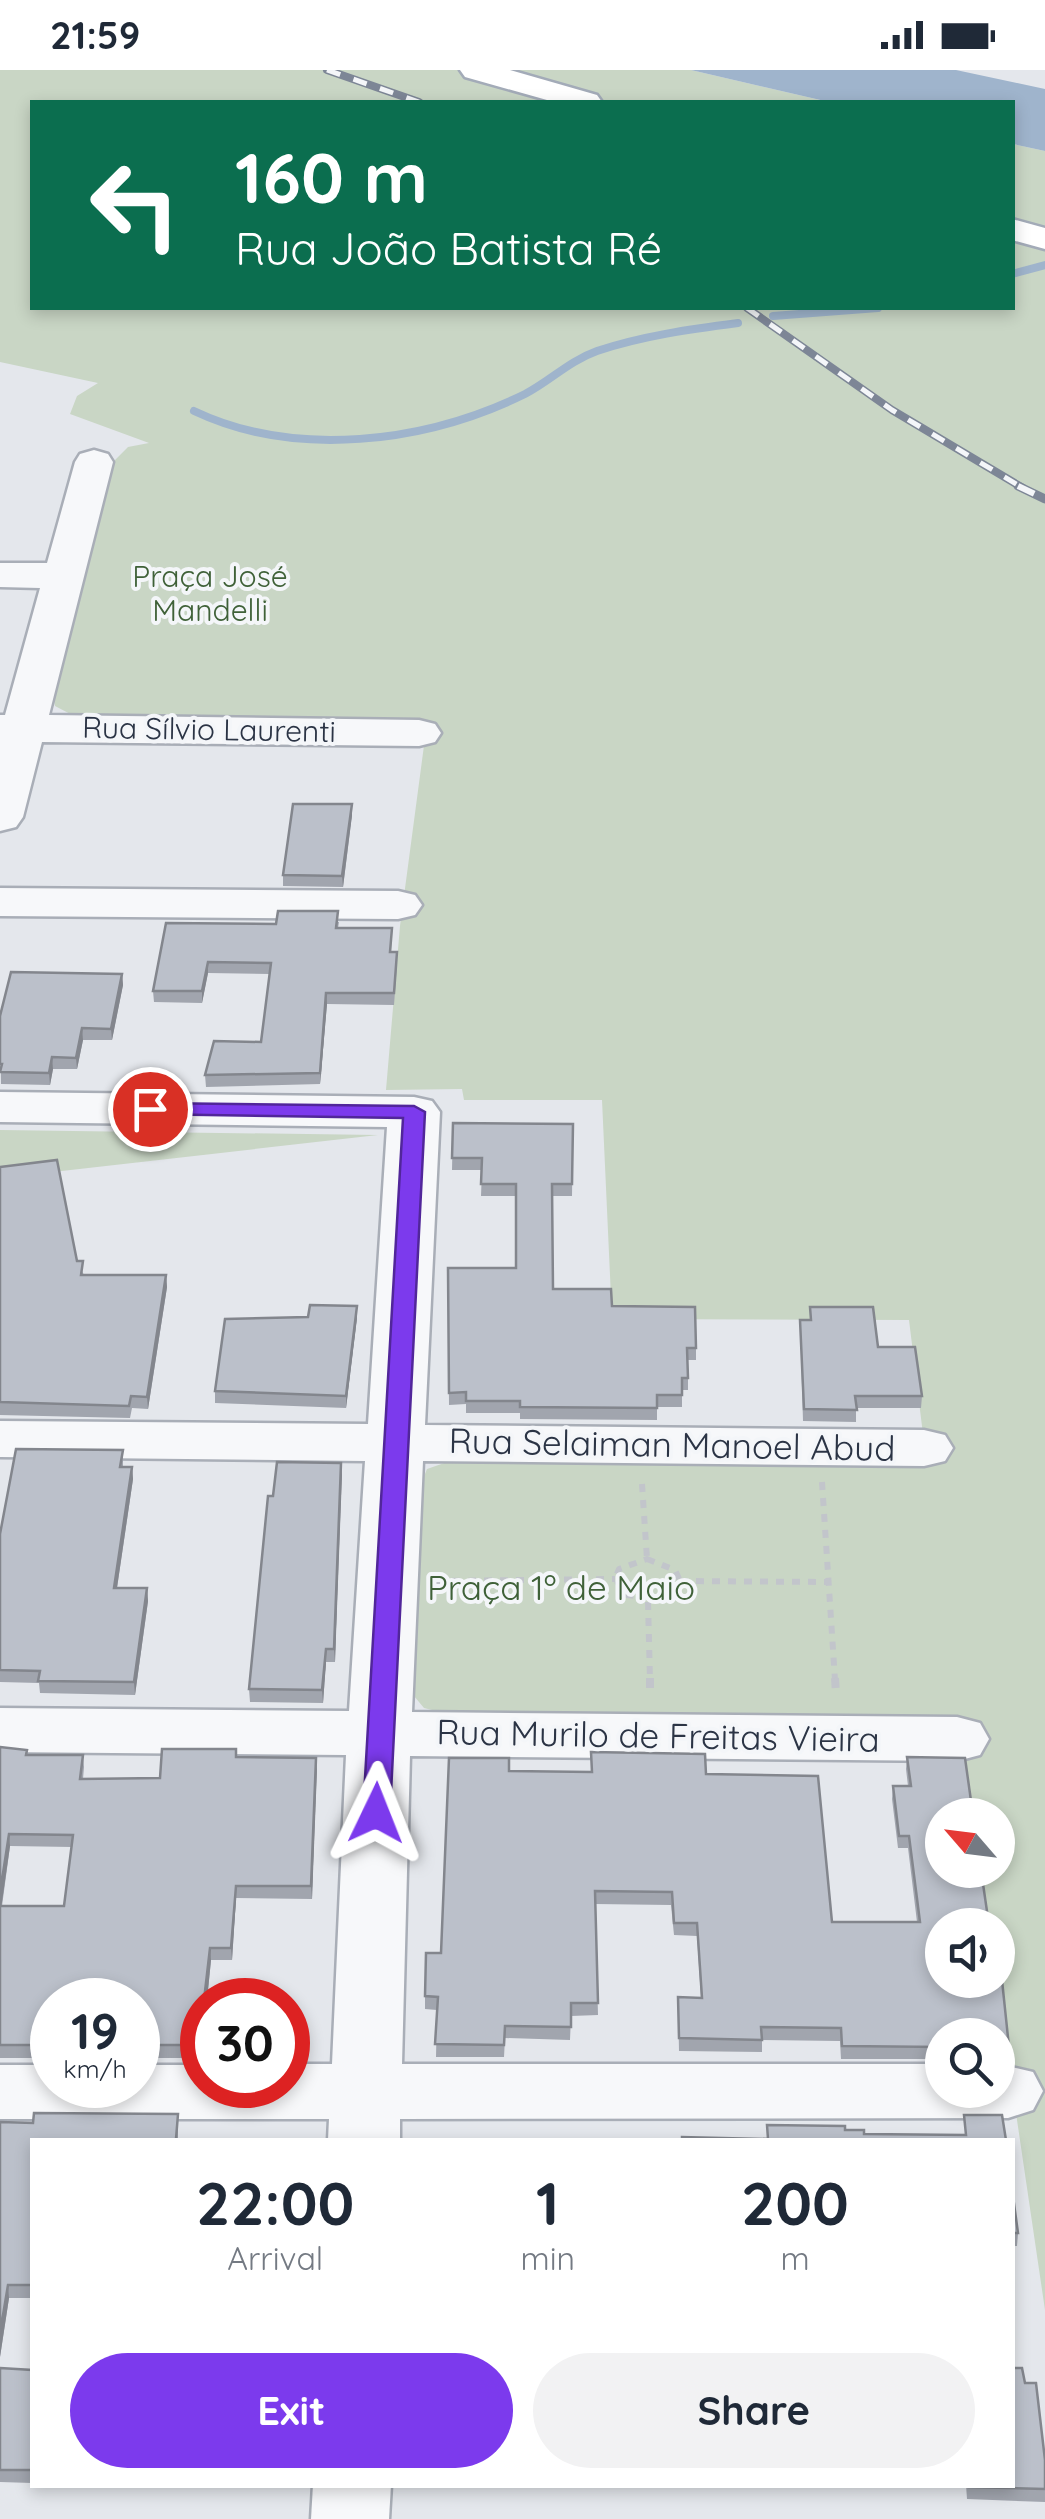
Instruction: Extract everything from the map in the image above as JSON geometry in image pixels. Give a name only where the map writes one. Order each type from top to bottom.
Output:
[{"type":"main road","points":[[476,70],[579,100]]},
{"type":"main road","points":[[1015,230],[1045,239]]},
{"type":"street","points":[[0,817],[12,728],[65,576],[94,462]]},
{"type":"street","points":[[0,576],[65,576]]},
{"type":"street","name":"Rua Sílvio Laurenti","points":[[12,728],[419,732]]},
{"type":"street","points":[[0,902],[398,905]]},
{"type":"street","points":[[0,1107],[414,1112],[379,1733],[365,2116]]},
{"type":"street","name":"Rua Selaiman Manoel Abud","points":[[0,1439],[924,1448]]},
{"type":"street","name":"Rua Murilo de Freitas Vieira","points":[[0,1730],[957,1739]]},
{"type":"street","points":[[0,2092],[365,2116],[925,2094]]},
{"type":"street","points":[[350,2519],[352,2488]]},
{"type":"path","points":[[641,1468],[646,1559]]},
{"type":"path","points":[[821,1470],[838,1710]]},
{"type":"path","points":[[646,1559],[675,1570],[680,1581],[676,1592],[648,1602],[619,1590],[615,1579],[619,1569],[646,1559]]},
{"type":"path","points":[[437,1581],[615,1579]]},
{"type":"path","points":[[680,1581],[829,1582]]},
{"type":"path","points":[[648,1602],[650,1708]]},
{"type":"green space","points":[[0,70],[691,70],[820,100],[30,100],[30,310],[1015,310],[1015,144],[1045,151],[1045,2310],[1015,2106],[1015,2018],[1005,2018],[1003,1998],[1015,1998],[1015,1908],[986,1908],[982,1888],[1015,1888],[1015,1798],[968,1798],[957,1718],[444,1713],[424,1708],[414,1696],[423,1479],[427,1469],[453,1460],[927,1467],[909,1320],[612,1319],[602,1100],[464,1100],[462,1089],[386,1090],[400,926],[427,723],[78,718],[55,706],[53,697],[115,460],[128,447],[149,443],[70,414],[77,396],[98,383],[0,362]]},
{"type":"green space","points":[[0,1130],[378,1135],[0,1178]]},
{"type":"water","points":[[691,70],[956,70],[1045,89],[1045,151],[1015,144],[1015,100],[820,100]]},
{"type":"building","points":[[293,804],[352,804],[342,876],[283,875]]},
{"type":"building","points":[[278,911],[338,911],[336,928],[392,928],[390,952],[397,952],[394,993],[326,993],[320,1073],[205,1075],[214,1041],[261,1042],[271,963],[208,962],[202,991],[153,991],[166,923],[276,924]]},
{"type":"building","points":[[11,972],[122,974],[111,1029],[82,1028],[76,1058],[52,1057],[49,1073],[0,1072],[0,1016]]},
{"type":"building","points":[[453,1123],[573,1124],[572,1184],[552,1184],[553,1289],[611,1289],[612,1306],[695,1307],[696,1348],[687,1348],[688,1378],[682,1378],[682,1395],[657,1395],[657,1408],[520,1407],[520,1401],[466,1401],[466,1392],[449,1393],[448,1268],[516,1268],[516,1184],[481,1184],[482,1158],[452,1158]]},
{"type":"building","points":[[57,1160],[77,1261],[83,1261],[81,1275],[166,1275],[147,1397],[131,1396],[129,1406],[0,1402],[0,1167]]},
{"type":"building","points":[[310,1305],[357,1306],[346,1396],[215,1391],[225,1319],[308,1317]]},
{"type":"building","points":[[810,1307],[873,1307],[878,1347],[915,1347],[922,1396],[855,1396],[857,1410],[804,1409],[800,1320],[811,1320]]},
{"type":"building","points":[[16,1449],[123,1450],[120,1467],[132,1467],[114,1588],[147,1588],[134,1682],[38,1681],[40,1671],[0,1670],[0,1534]]},
{"type":"building","points":[[277,1462],[341,1463],[334,1649],[326,1649],[322,1690],[249,1689],[268,1496],[273,1496]]},
{"type":"building","points":[[0,1747],[27,1750],[26,1755],[83,1755],[80,1779],[160,1778],[162,1749],[236,1749],[236,1757],[316,1758],[311,1886],[236,1886],[231,1948],[210,1948],[207,1978],[180,1978],[180,2045],[160,2045],[160,1978],[30,1978],[30,2045],[0,2045],[0,1906],[64,1906],[73,1835],[9,1834],[0,1893]]},
{"type":"building","points":[[591,1752],[705,1754],[706,1774],[818,1776],[832,1922],[920,1922],[909,1836],[899,1836],[893,1786],[911,1786],[907,1757],[965,1758],[971,1798],[925,1798],[925,1888],[984,1888],[987,1908],[925,1908],[925,1998],[1004,1998],[1006,2018],[925,2018],[925,2047],[842,2046],[841,2028],[761,2027],[762,2040],[679,2038],[678,1997],[702,1998],[697,1923],[674,1923],[672,1892],[595,1891],[598,2003],[571,2003],[571,2027],[505,2026],[504,2045],[435,2044],[438,1997],[425,1996],[426,1953],[441,1953],[449,1758],[509,1758],[509,1771],[592,1772]]},
{"type":"building","points":[[34,2113],[178,2114],[176,2138],[30,2138],[30,2285],[8,2285],[0,2333],[0,2122],[33,2123]]},
{"type":"building","points":[[964,2115],[1002,2115],[1006,2138],[768,2138],[767,2125],[845,2126],[845,2130],[864,2130],[864,2134],[966,2135]]},
{"type":"building","points":[[0,2368],[30,2370],[30,2470],[0,2470]]},
{"type":"building","points":[[1015,2368],[1022,2368],[1025,2383],[1036,2383],[1045,2489],[1007,2488],[1015,2488]]},
{"type":"waterway","points":[[1015,273],[1045,265]]},
{"type":"waterway","points":[[773,316],[852,310]]},
{"type":"waterway","points":[[194,411],[233,426],[317,440],[403,434],[486,411],[525,394],[597,351],[649,337],[738,323]]},
{"type":"railway","points":[[327,70],[413,100]]},
{"type":"railway","points":[[750,310],[892,410],[1023,488]]},
{"type":"railway","points":[[1018,486],[1045,499]]},
{"type":"route","points":[[150,1109],[414,1112],[376,1813]]},
{"type":"park label","name":"Praça José Mandelli","points":[[210,594]]},
{"type":"park label","name":"Praça 1º de Maio","points":[[561,1588]]}]
